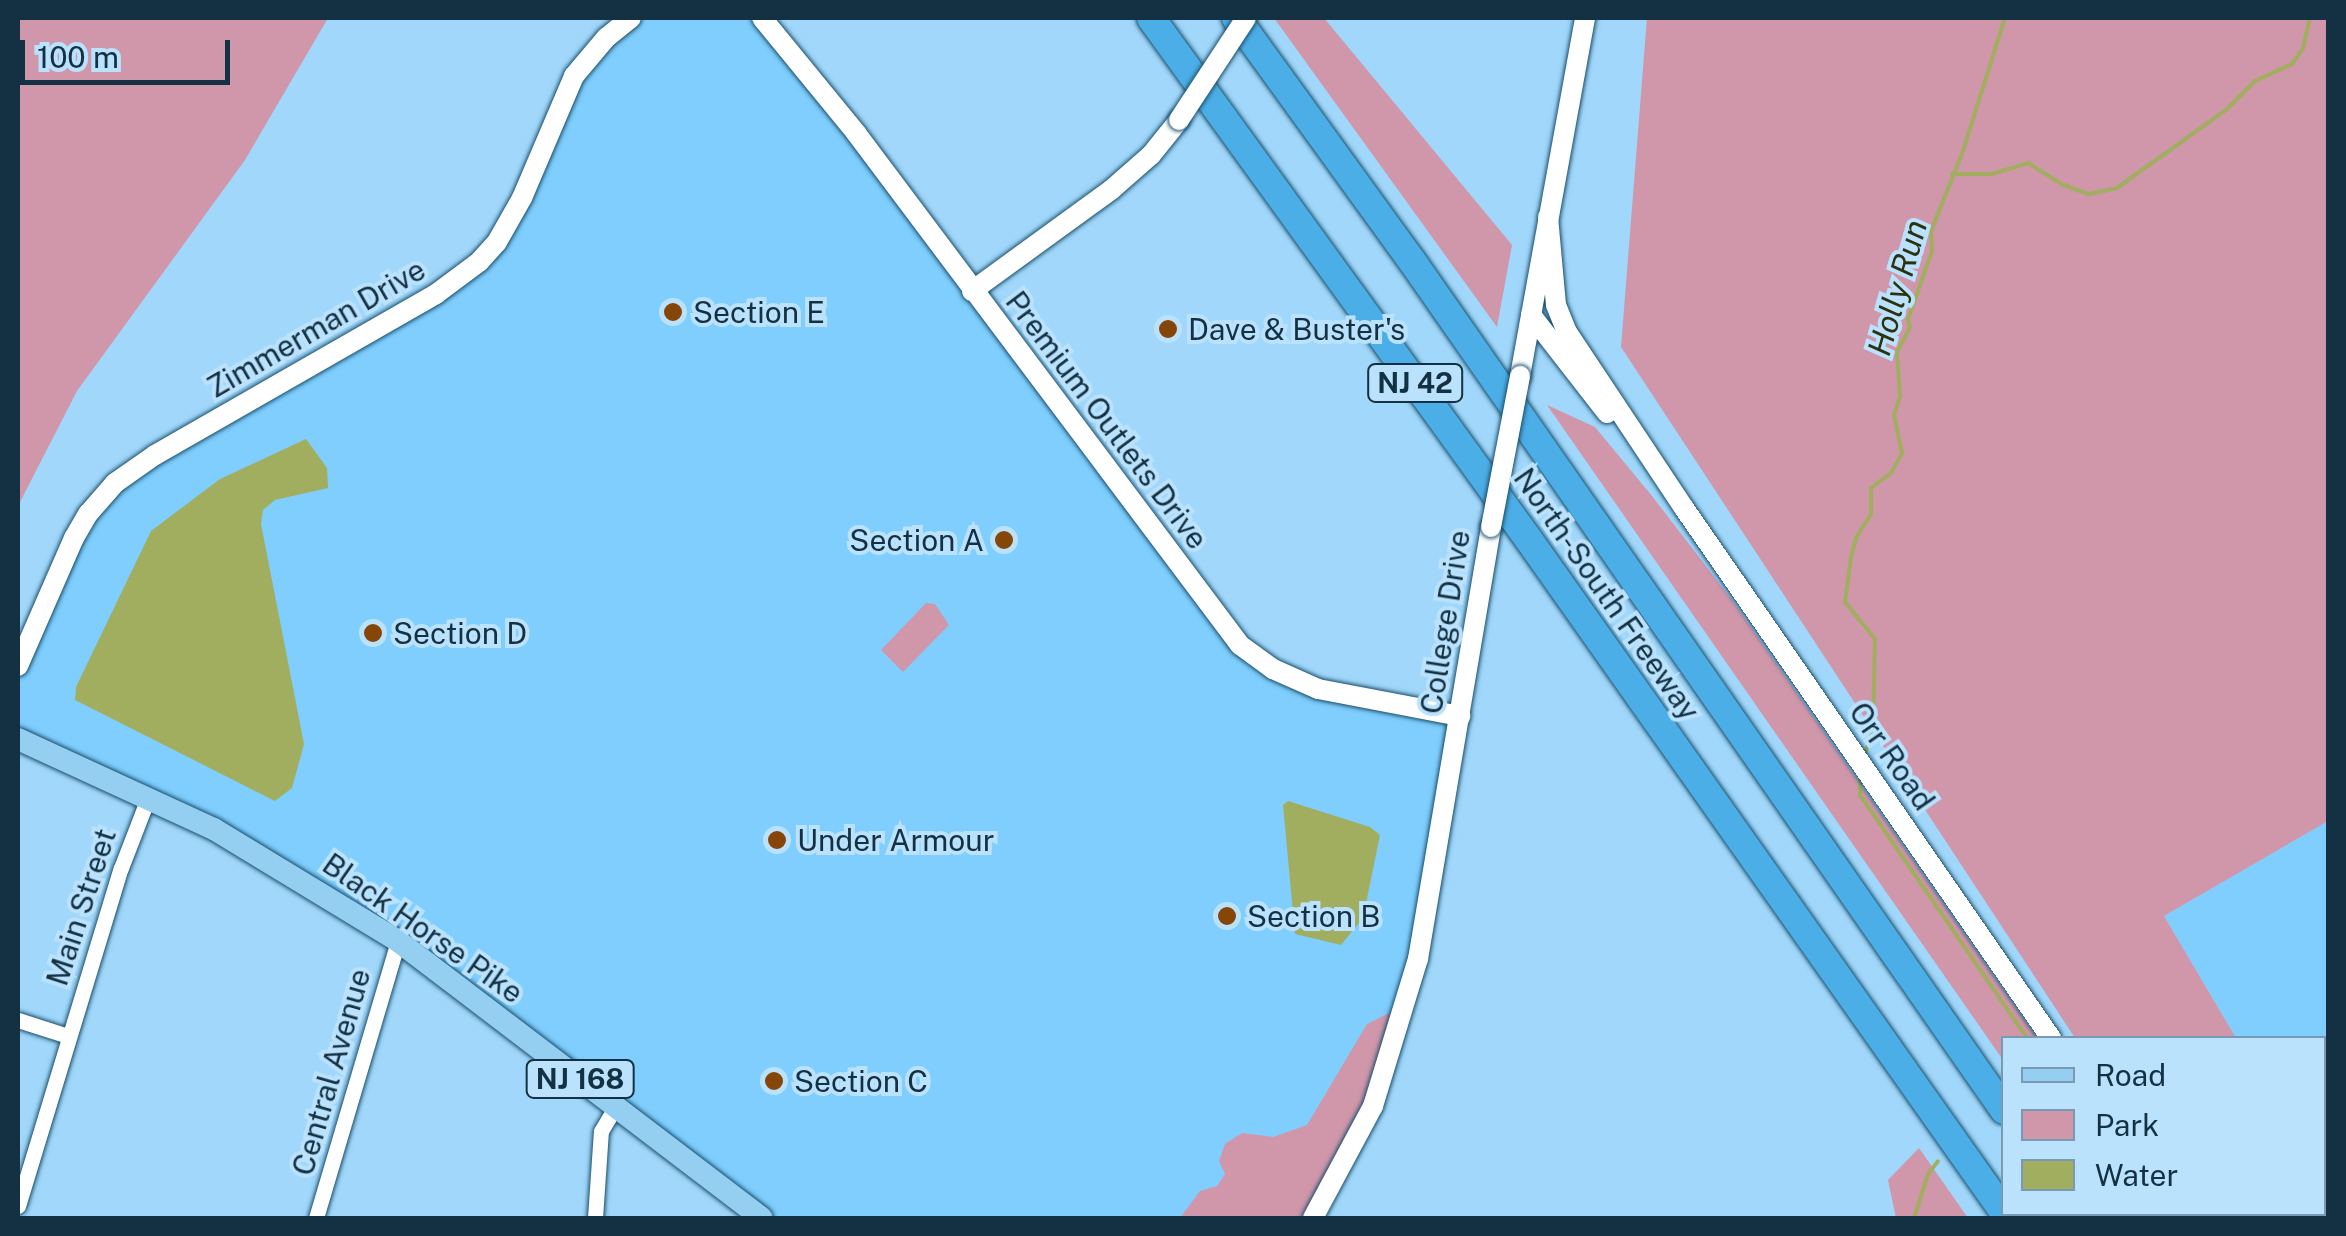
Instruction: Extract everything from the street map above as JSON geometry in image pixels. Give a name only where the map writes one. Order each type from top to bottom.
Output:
[{"type":"highway","name":"North-South Freeway","points":[[1236,18],[1412,261],[2001,1106]]},
{"type":"highway","name":"North-South Freeway","points":[[1154,22],[1540,555],[2001,1209]]},
{"type":"main road","name":"Black Horse Pike","points":[[18,739],[148,798],[274,862],[398,941],[762,1218]]},
{"type":"street","name":"Premium Outlets Drive","points":[[762,18],[786,42],[1240,645],[1274,670],[1318,689],[1460,716]]},
{"type":"street","name":"Premium Outlets Drive","points":[[775,18],[786,42]]},
{"type":"street","points":[[972,291],[1111,190],[1151,155],[1179,120],[1246,18]]},
{"type":"street","name":"College Drive","points":[[1312,1218],[1373,1106],[1391,1058],[1418,959],[1492,526],[1586,18]]},
{"type":"street","name":"Zimmerman Drive","points":[[18,666],[74,538],[88,514],[115,483],[436,294],[479,262],[497,242],[522,198],[574,76],[630,19]]},
{"type":"street","name":"Orr Road","points":[[1548,217],[1553,287],[1560,320],[1684,508],[2050,1036]]},
{"type":"street","name":"Orr Road","points":[[1530,315],[1684,508]]},
{"type":"street","name":"Main Street","points":[[18,1206],[68,1036],[148,798]]},
{"type":"street","name":"Central Avenue","points":[[316,1218],[398,941]]},
{"type":"street","points":[[18,1020],[68,1036]]},
{"type":"street","points":[[596,1218],[601,1132],[616,1106]]},
{"type":"shaded area","points":[[633,18],[762,18],[1100,464],[1273,670],[1460,716],[1418,959],[1313,1218],[762,1218],[274,862],[18,739],[18,666],[101,498],[479,262],[563,98]]},
{"type":"shaded area","points":[[2328,821],[2328,1185],[2326,1036],[2235,1036],[2164,916]]},
{"type":"green space","points":[[18,18],[328,18],[245,160],[77,391],[18,506]]},
{"type":"green space","points":[[1274,18],[1324,18],[1512,245],[1497,327]]},
{"type":"green space","points":[[1647,18],[2328,18],[2328,821],[2164,916],[2235,1036],[2074,1036],[1621,347]]},
{"type":"green space","points":[[1547,405],[1595,427],[1652,496],[1732,600],[2036,1036],[2001,1036],[2001,1057]]},
{"type":"green space","points":[[926,603],[935,604],[949,625],[903,672],[881,650]]},
{"type":"green space","points":[[1405,1005],[1373,1106],[1313,1218],[1180,1218],[1200,1191],[1217,1186],[1225,1174],[1219,1161],[1225,1144],[1242,1133],[1273,1137],[1307,1125],[1367,1024]]},
{"type":"green space","points":[[1919,1148],[1968,1218],[1896,1218],[1888,1180]]},
{"type":"water","points":[[306,439],[327,468],[328,488],[275,500],[263,510],[261,524],[304,744],[292,788],[275,801],[75,700],[76,687],[151,531],[220,479]]},
{"type":"water","points":[[1288,801],[1370,827],[1380,835],[1363,918],[1341,945],[1295,934],[1283,805]]},
{"type":"waterway","name":"Holly Run","points":[[1865,754],[1873,729],[1875,639],[1845,602],[1851,557],[1856,538],[1871,514],[1871,488],[1891,473],[1902,453],[1894,415],[1900,396],[1897,352],[1910,328],[1908,319],[1932,251],[1931,231],[1962,154],[2005,18]]},
{"type":"waterway","points":[[1952,174],[1992,174],[2028,163],[2061,184],[2089,194],[2117,188],[2226,110],[2255,81],[2292,64],[2303,48],[2310,18]]},
{"type":"waterway","name":"Holly Run","points":[[1860,772],[1860,795],[2026,1036]]},
{"type":"waterway","name":"Holly Run","points":[[1914,1218],[1928,1174],[1938,1161]]},
{"type":"place","name":"Section E","points":[[673,312]]},
{"type":"place","name":"Dave & Buster's","points":[[1168,329]]},
{"type":"place","name":"Section A","points":[[1004,540]]},
{"type":"place","name":"Section D","points":[[373,633]]},
{"type":"place","name":"Under Armour","points":[[777,840]]},
{"type":"place","name":"Section B","points":[[1227,916]]},
{"type":"place","name":"Section C","points":[[774,1081]]}]
